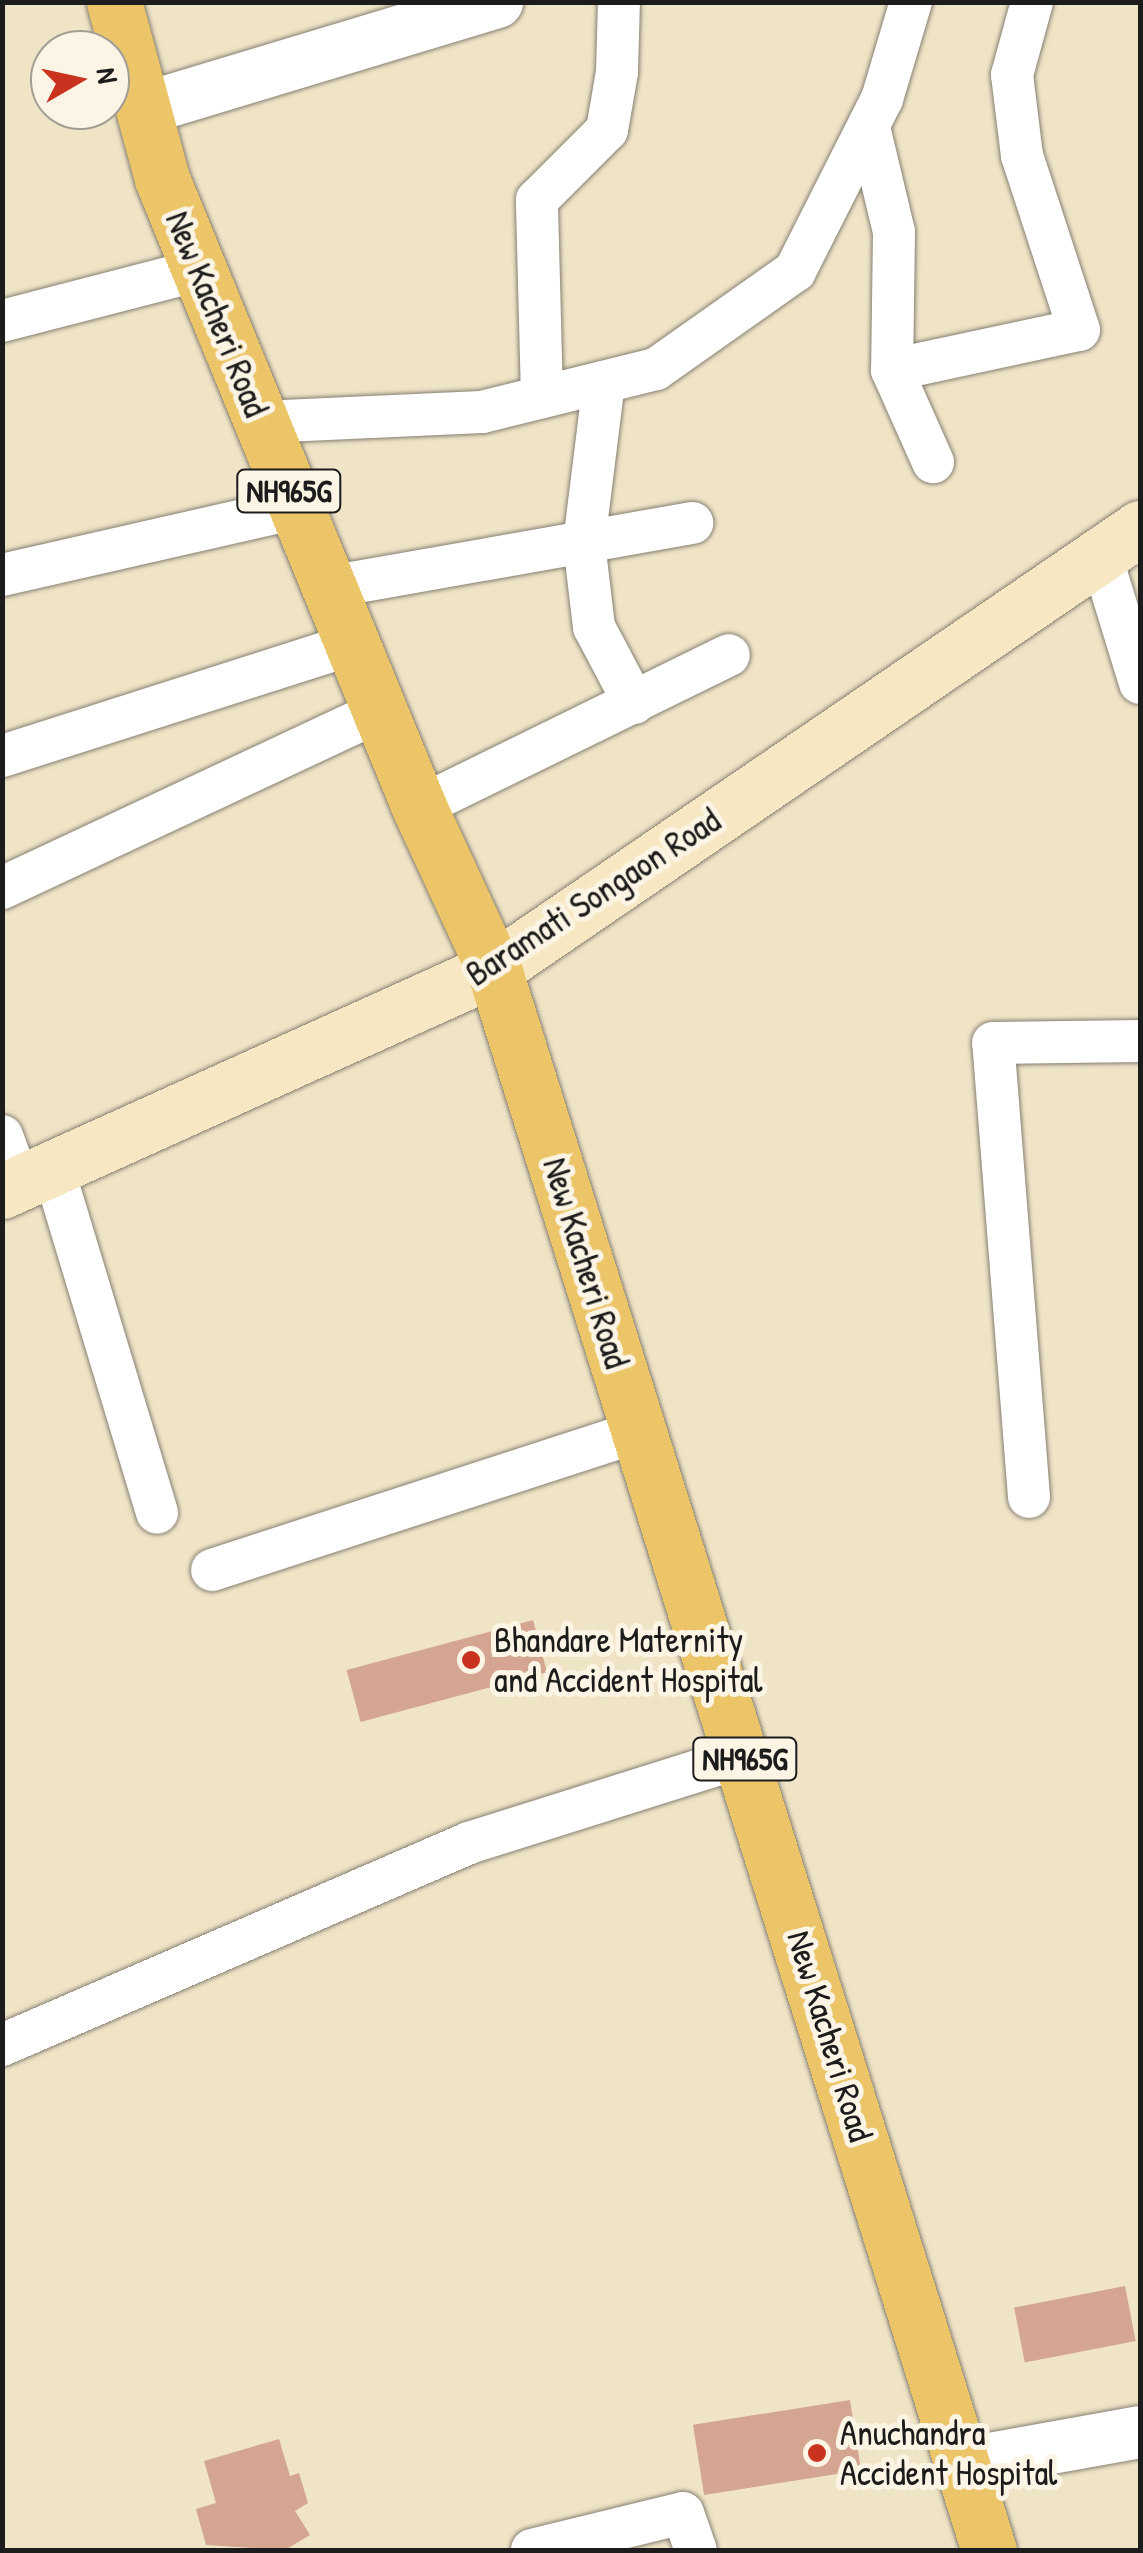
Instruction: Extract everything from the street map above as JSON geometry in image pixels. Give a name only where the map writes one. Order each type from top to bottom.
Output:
[{"type":"main road","name":"New Kacheri Road","points":[[114,2],[162,179],[419,807],[494,969],[745,1756],[989,2550]]},
{"type":"main road","name":"Baramati Songaon Road","points":[[19,1169],[494,969],[1120,540]]},
{"type":"street","points":[[143,108],[497,2]]},
{"type":"street","points":[[542,397],[536,200],[607,130],[618,72],[619,2]]},
{"type":"street","points":[[261,422],[482,412],[656,369],[796,270],[869,128],[911,2]]},
{"type":"street","points":[[892,370],[1079,330],[1022,156],[1012,76],[1032,2]]},
{"type":"street","points":[[869,128],[894,232],[892,370],[933,462]]},
{"type":"street","points":[[2,322],[199,270]]},
{"type":"street","points":[[604,382],[598,469],[584,543],[594,627],[634,703]]},
{"type":"street","points":[[2,575],[296,508]]},
{"type":"street","points":[[328,587],[692,523]]},
{"type":"street","points":[[1120,540],[1140,683]]},
{"type":"street","points":[[2,756],[352,644]]},
{"type":"street","points":[[419,807],[729,655]]},
{"type":"street","points":[[2,888],[380,711]]},
{"type":"street","points":[[1028,1496],[992,1043],[1140,1041]]},
{"type":"street","points":[[19,1169],[157,1513]]},
{"type":"street","points":[[212,1570],[639,1430]]},
{"type":"street","points":[[2,2045],[469,1844],[745,1756]]},
{"type":"street","points":[[962,2464],[1140,2432]]},
{"type":"street","points":[[532,2550],[683,2513],[696,2550]]},
{"type":"building","points":[[533,1620],[547,1672],[361,1722],[347,1670]]},
{"type":"building","points":[[1125,2286],[1136,2341],[1025,2363],[1014,2308]]},
{"type":"building","points":[[850,2400],[861,2470],[704,2495],[693,2425]]},
{"type":"building","points":[[279,2439],[290,2476],[299,2473],[308,2503],[295,2511],[310,2535],[285,2550],[206,2545],[196,2509],[216,2503],[204,2461]]},
{"type":"place","name":"Bhandare Maternity and Accident Hospital","points":[[471,1660]]},
{"type":"place","name":"Anuchandra Accident Hospital","points":[[817,2453]]}]
